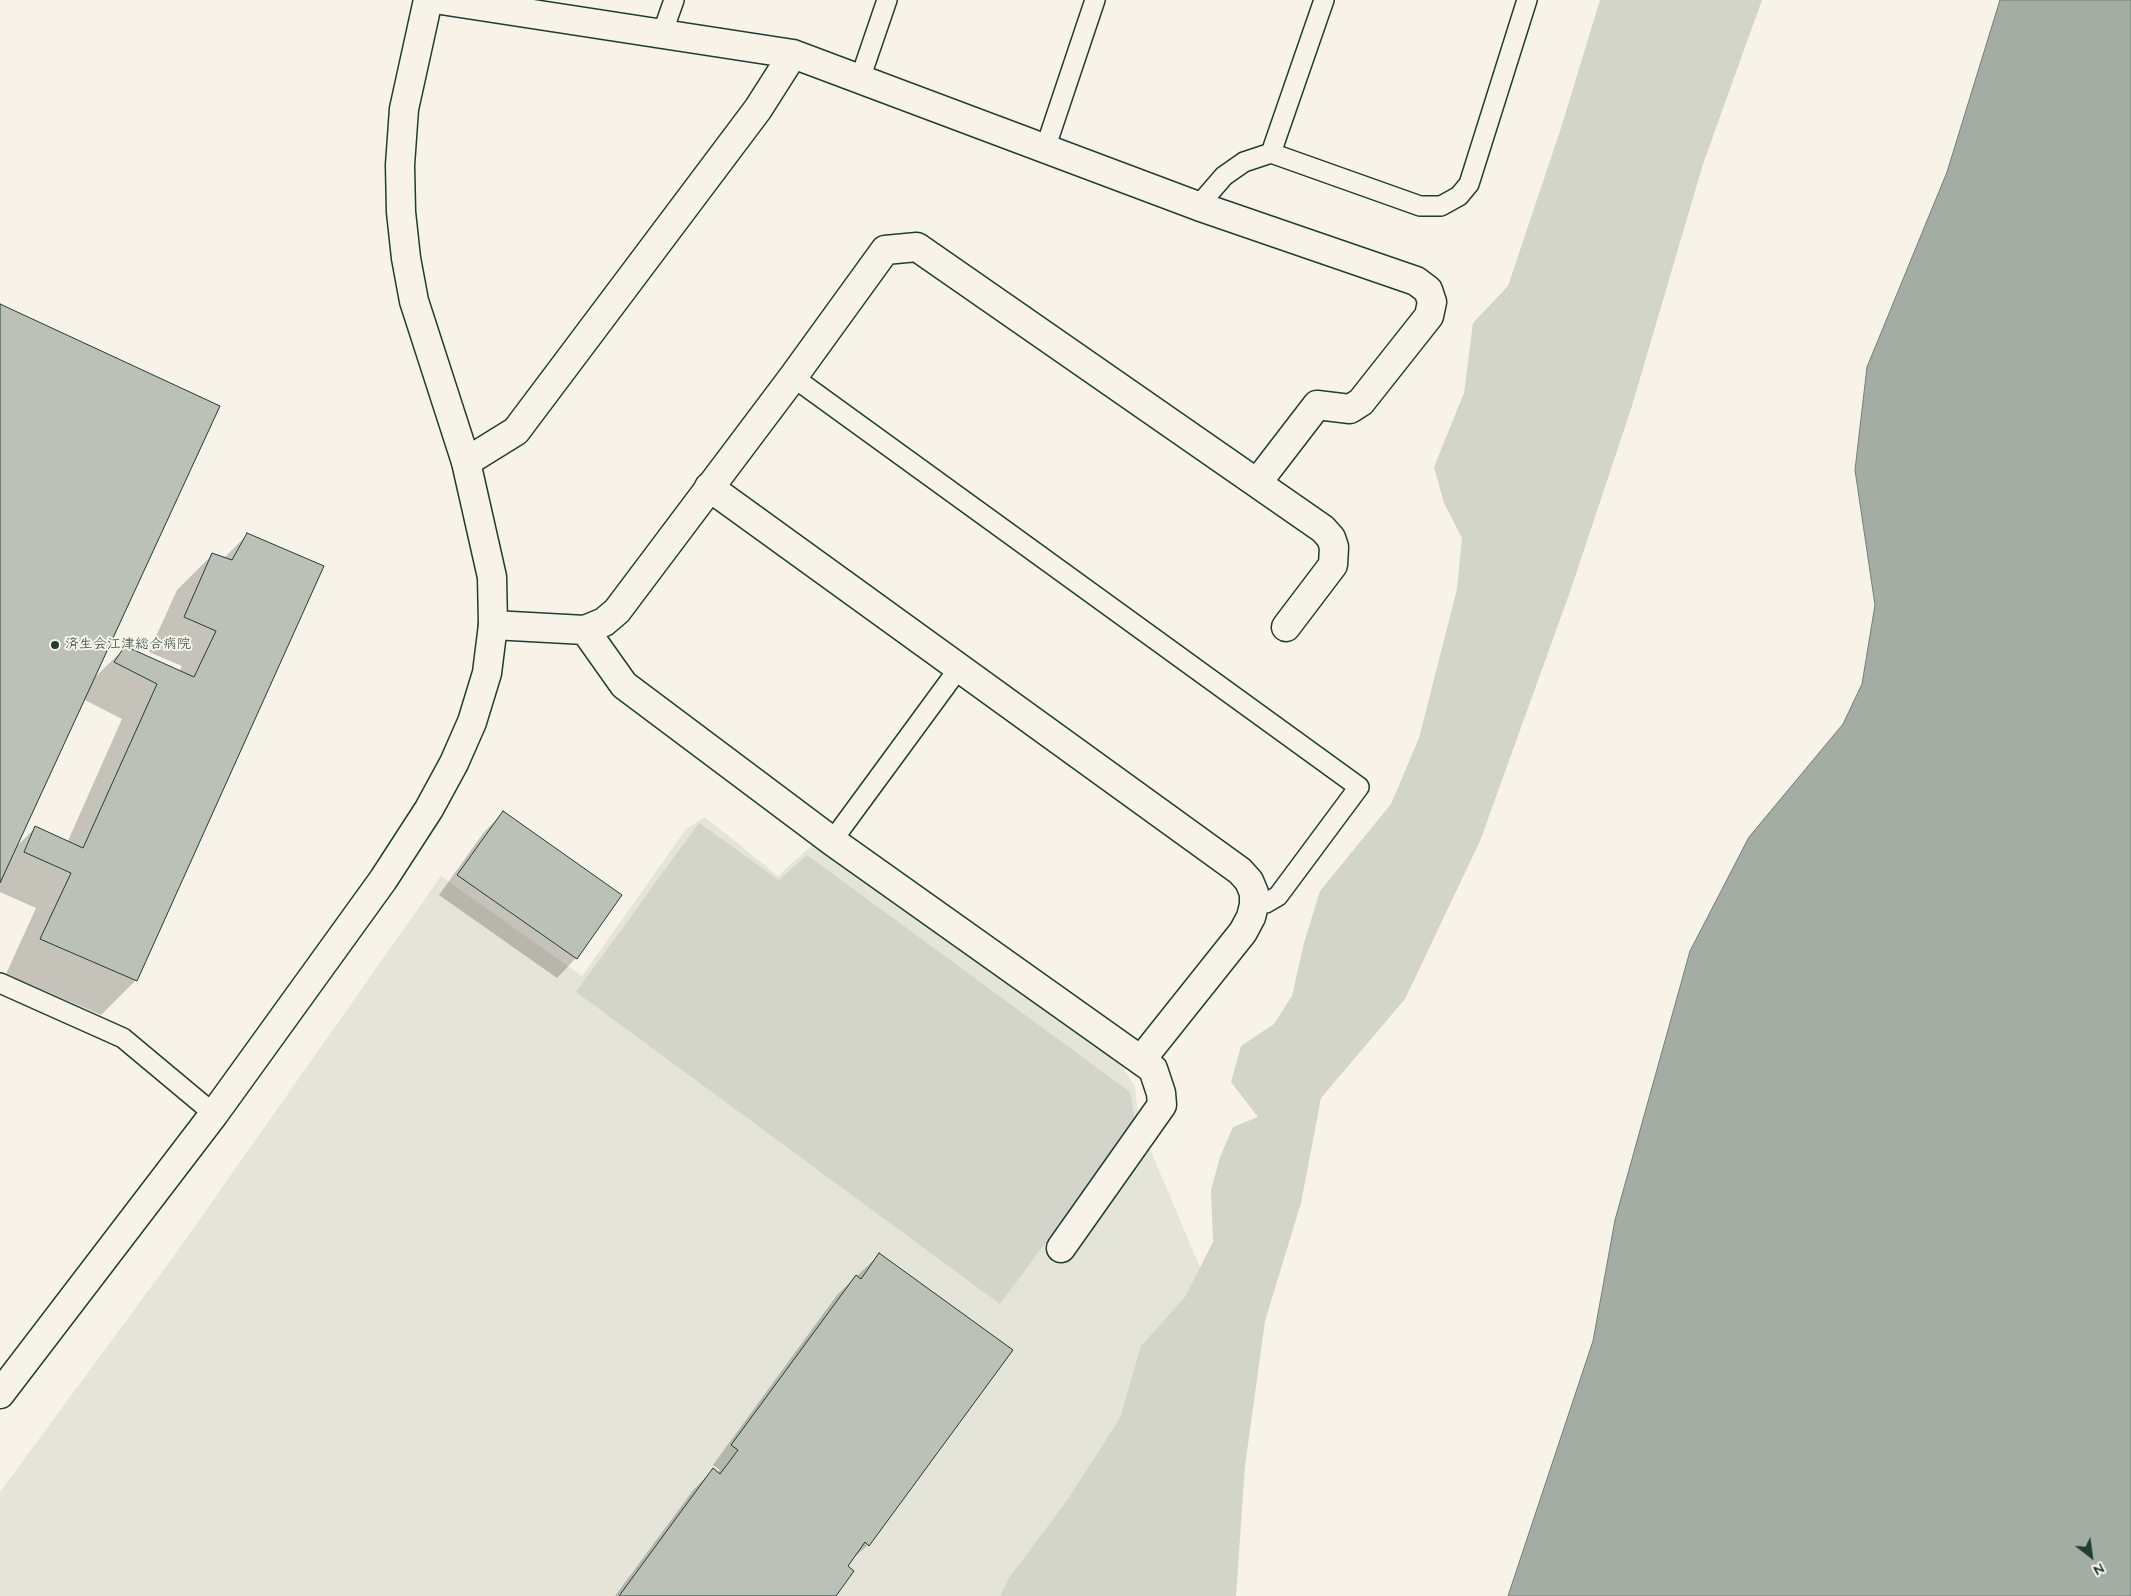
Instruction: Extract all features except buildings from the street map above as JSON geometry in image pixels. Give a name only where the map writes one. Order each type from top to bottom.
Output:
[{"type":"street","points":[[0,1394],[214,1114],[383,880],[428,810],[454,763],[472,722],[487,673],[493,625],[492,577],[466,462],[414,301],[401,212],[400,166],[404,109],[428,0]]},
{"type":"street","points":[[441,0],[793,54],[1198,206],[1416,281],[1428,290],[1432,302],[1429,316],[1360,402],[1350,408],[1317,405],[1257,484]]},
{"type":"street","points":[[466,462],[516,431],[758,109],[793,54]]},
{"type":"street","points":[[493,625],[585,630],[604,622],[617,611],[793,377],[885,250],[917,247],[1323,529],[1334,547],[1333,565],[1286,627]]},
{"type":"street","points":[[709,487],[1240,871],[1249,881],[1254,893],[1254,905],[1251,917],[1243,932],[1141,1060]]},
{"type":"street","points":[[585,630],[624,685],[832,841],[1153,1069],[1161,1093],[1162,1105],[1061,1248]]},
{"type":"lane","points":[[662,34],[674,0]]},
{"type":"lane","points":[[860,79],[887,0]]},
{"type":"lane","points":[[1045,149],[1095,0]]},
{"type":"lane","points":[[1270,153],[1324,0]]},
{"type":"lane","points":[[1198,206],[1224,176],[1244,162],[1270,153],[1420,206],[1441,206],[1459,196],[1469,184],[1527,0]]},
{"type":"lane","points":[[793,377],[1359,787],[1278,896],[1266,903],[1254,905]]},
{"type":"lane","points":[[832,841],[959,668]]},
{"type":"lane","points":[[0,983],[123,1038],[214,1114]]},
{"type":"shaded area","points":[[1600,0],[1762,0],[1703,164],[1631,409],[1571,589],[1480,841],[1405,999],[1321,1098],[1301,1203],[1265,1321],[1245,1466],[1236,1596],[1000,1596],[1009,1578],[1068,1499],[1120,1418],[1141,1346],[1185,1297],[1213,1242],[1211,1190],[1220,1157],[1233,1127],[1258,1117],[1231,1082],[1241,1046],[1274,1024],[1292,996],[1304,943],[1320,891],[1391,804],[1419,738],[1457,589],[1462,538],[1444,503],[1434,467],[1464,393],[1473,323],[1508,286],[1561,128]]},
{"type":"shaded area","points":[[2000,0],[2131,0],[2131,1596],[1508,1596],[1593,1341],[1615,1220],[1690,951],[1749,837],[1843,724],[1862,684],[1875,605],[1855,470],[1867,367],[1947,172]]},
{"type":"shaded area","points":[[705,817],[778,876],[817,841],[1120,1063],[1135,1087],[1139,1123],[1216,1305],[1033,1596],[0,1596],[0,1492],[176,1253],[441,876],[582,976],[686,829]]},
{"type":"shaded area","points":[[699,823],[779,880],[807,855],[1130,1092],[1135,1122],[1000,1304],[576,992]]},
{"type":"place","name":"済生会江津総合病院","points":[[55,645]]}]
